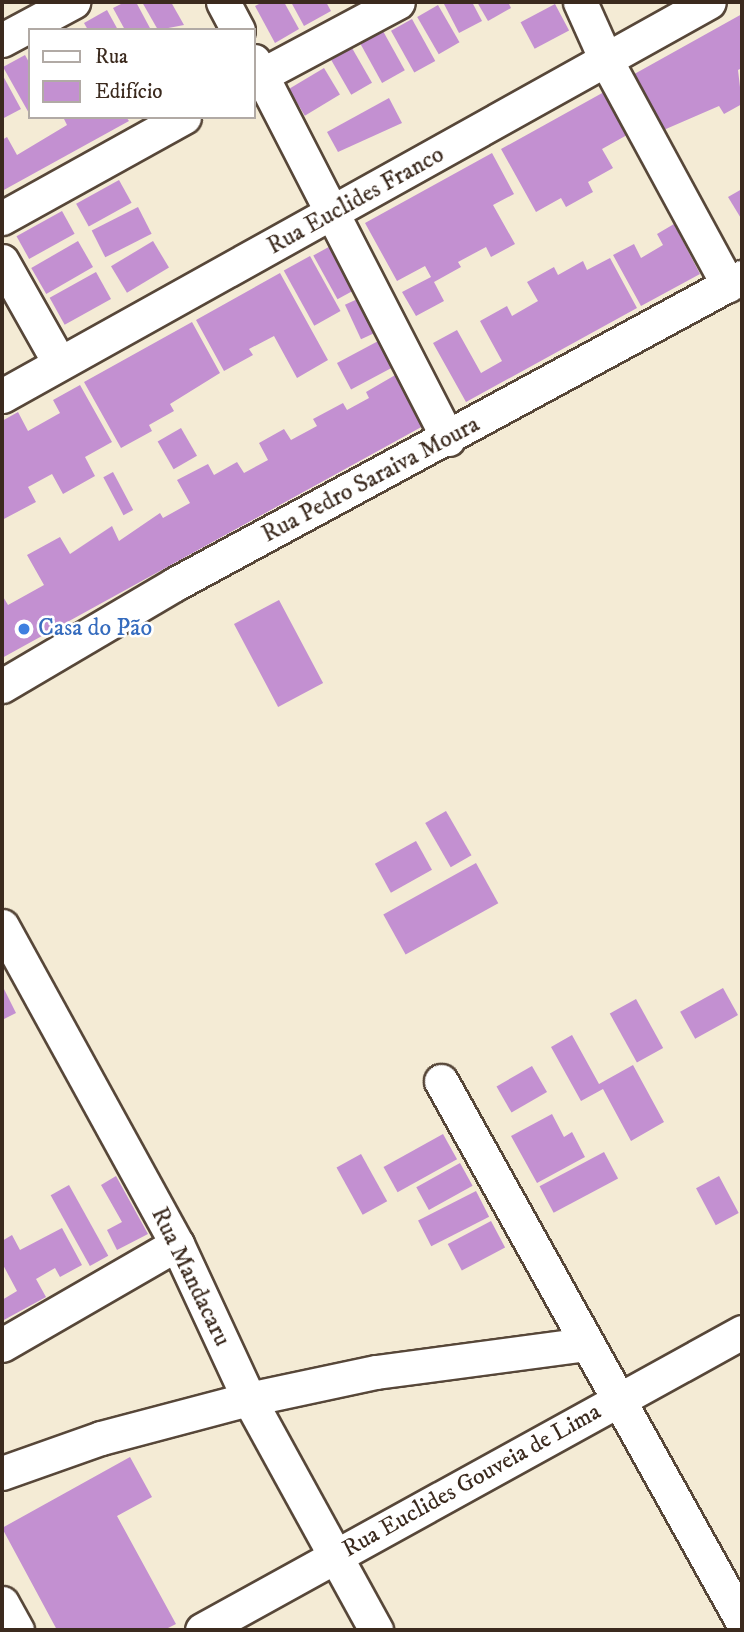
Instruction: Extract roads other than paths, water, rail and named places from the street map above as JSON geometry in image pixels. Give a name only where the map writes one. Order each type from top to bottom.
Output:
[{"type":"street","points":[[2,40],[73,2]]},
{"type":"street","points":[[223,2],[237,28]]},
{"type":"street","points":[[398,2],[256,71],[334,215],[448,439]]},
{"type":"street","points":[[580,2],[607,62],[735,281]]},
{"type":"street","name":"Rua Euclides Franco","points":[[2,396],[59,362],[334,215],[709,2]]},
{"type":"street","points":[[2,218],[180,119]]},
{"type":"street","points":[[2,261],[59,362]]},
{"type":"street","name":"Rua Pedro Saraiva Moura","points":[[2,686],[175,584],[448,439],[735,281]]},
{"type":"street","name":"Rua Mandacaru","points":[[2,926],[177,1244],[249,1399],[376,1630]]},
{"type":"street","points":[[441,1081],[584,1344],[620,1400],[742,1621]]},
{"type":"street","points":[[2,1345],[177,1244]]},
{"type":"street","name":"Rua Euclides Gouveia de Lima","points":[[202,1630],[742,1332]]},
{"type":"street","points":[[2,1473],[102,1438],[249,1399],[376,1372],[584,1344]]},
{"type":"street","points":[[2,1603],[17,1630]]},
{"type":"place","name":"Casa do Pão","points":[[24,629]]}]
